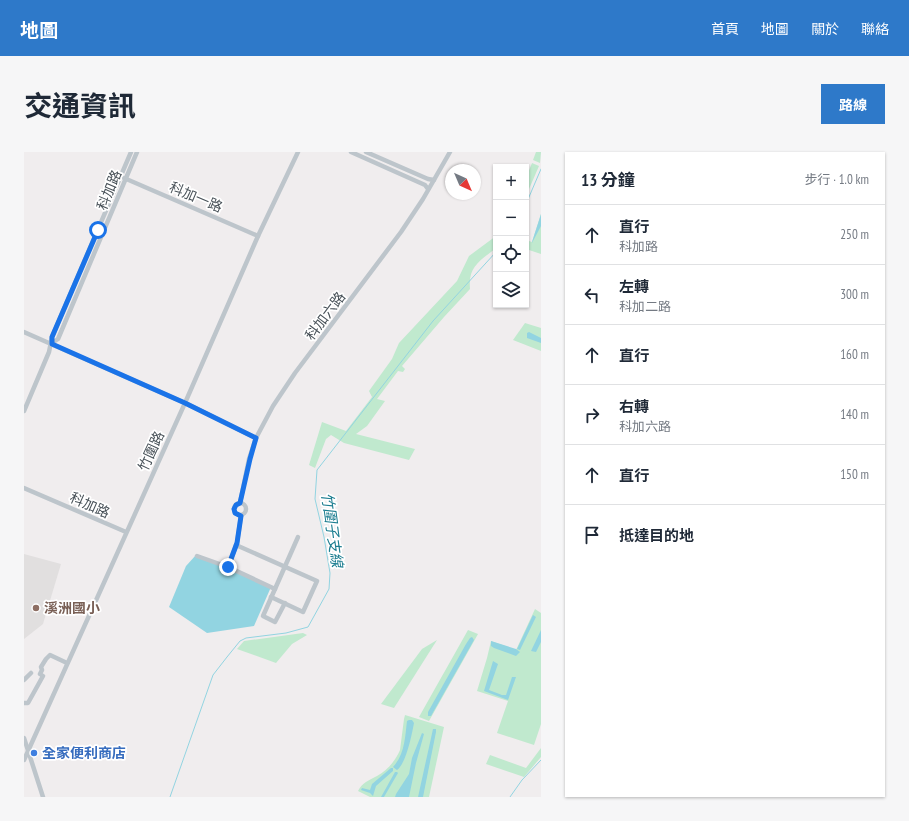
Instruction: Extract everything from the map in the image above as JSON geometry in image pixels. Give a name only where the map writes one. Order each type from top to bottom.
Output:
[{"type":"street","name":"科加路","points":[[24,411],[49,352],[52,344],[52,337],[131,152]]},
{"type":"street","name":"科加路","points":[[52,344],[58,339],[137,152]]},
{"type":"street","name":"竹圍路","points":[[24,760],[26,748],[67,663],[185,403],[258,236],[298,152]]},
{"type":"street","points":[[351,152],[425,185],[428,189]]},
{"type":"street","points":[[366,152],[434,180]]},
{"type":"street","name":"科加六路","points":[[240,503],[256,438],[273,406],[284,389],[401,232],[423,199],[450,152]]},
{"type":"street","name":"科加一路","points":[[121,177],[258,236]]},
{"type":"street","points":[[24,332],[185,403],[256,438]]},
{"type":"street","name":"科加路","points":[[24,488],[126,532]]},
{"type":"street","points":[[228,567],[236,545],[241,516],[245,514],[247,509],[244,504],[240,503],[236,505],[234,509],[235,513],[241,516]]},
{"type":"street","points":[[285,603],[275,622],[263,616],[298,537]]},
{"type":"street","points":[[236,545],[317,581],[303,612],[272,598]]},
{"type":"street","points":[[197,556],[228,567],[275,588]]},
{"type":"street","points":[[24,702],[28,703],[42,676],[40,674],[42,670],[41,667],[50,655],[67,663]]},
{"type":"street","points":[[24,680],[30,673]]},
{"type":"street","points":[[24,738],[43,797]]},
{"type":"shaded area","name":"溪洲國小","points":[[24,554],[61,564],[43,624],[24,639]]},
{"type":"green space","points":[[536,152],[541,152],[540,163],[533,160]]},
{"type":"green space","points":[[532,163],[539,166],[529,189],[529,170]]},
{"type":"green space","points":[[541,214],[541,254],[529,250],[529,241],[532,242]]},
{"type":"green space","points":[[493,238],[493,250],[473,269],[470,289],[402,366],[405,369],[403,372],[398,371],[377,399],[385,401],[367,426],[356,434],[415,449],[409,460],[344,443],[331,435],[326,439],[315,468],[309,465],[322,422],[346,431],[372,397],[369,391],[392,359],[399,343],[457,281],[469,256]]},
{"type":"green space","points":[[525,323],[541,328],[541,351],[513,340]]},
{"type":"green space","points":[[535,609],[541,613],[541,724],[534,745],[497,733],[508,701],[477,691],[491,641],[516,650]]},
{"type":"green space","points":[[468,630],[478,634],[429,721],[419,717]]},
{"type":"green space","points":[[303,633],[307,635],[292,644],[276,663],[237,649],[244,641]]},
{"type":"green space","points":[[437,640],[394,708],[381,704],[422,649]]},
{"type":"green space","points":[[405,715],[444,727],[429,797],[370,797],[358,791],[366,782],[381,774],[396,758],[400,750]]},
{"type":"green space","points":[[541,748],[541,757],[524,777],[486,764],[490,755],[526,768]]},
{"type":"water","points":[[541,214],[541,226],[532,243],[532,242]]},
{"type":"water","points":[[529,332],[541,338],[541,343],[527,338],[527,333]]},
{"type":"water","points":[[196,555],[271,587],[254,626],[207,633],[169,607],[186,566]]},
{"type":"water","points":[[533,615],[536,617],[520,650],[517,649]]},
{"type":"water","points":[[541,630],[541,642],[536,652],[531,651]]},
{"type":"water","points":[[472,637],[474,640],[431,716],[428,716],[428,712],[466,644]]},
{"type":"water","points":[[491,641],[516,649],[520,652],[516,656],[494,648],[491,646]]},
{"type":"water","points":[[493,661],[498,664],[489,690],[506,695],[512,677],[516,677],[508,700],[484,691]]},
{"type":"water","points":[[412,720],[414,723],[410,741],[403,762],[397,770],[393,767],[400,757],[405,739],[407,721]]},
{"type":"water","points":[[433,729],[436,729],[436,732],[423,797],[418,797]]},
{"type":"water","points":[[422,733],[424,734],[409,797],[395,797],[409,774],[412,758]]},
{"type":"water","points":[[391,768],[393,768],[393,771],[376,786],[373,796],[370,793],[361,790],[362,788],[370,790],[372,784]]},
{"type":"water","points":[[395,772],[398,773],[384,797],[381,797]]},
{"type":"waterway","name":"竹圍子支線","points":[[528,200],[541,169]]},
{"type":"waterway","name":"竹圍子支線","points":[[170,797],[213,675],[240,641],[246,638],[286,633],[308,627],[329,589],[330,573],[324,537],[315,499],[317,470],[433,321],[493,255]]},
{"type":"waterway","points":[[510,797],[522,780],[541,760]]},
{"type":"place","name":"溪洲國小","points":[[36,608]]},
{"type":"place","name":"全家便利商店","points":[[34,753]]},
{"type":"route","points":[[98,230],[52,337],[52,344],[185,403],[256,438],[240,503],[234,507],[235,513],[241,516],[237,543],[228,567]]}]
